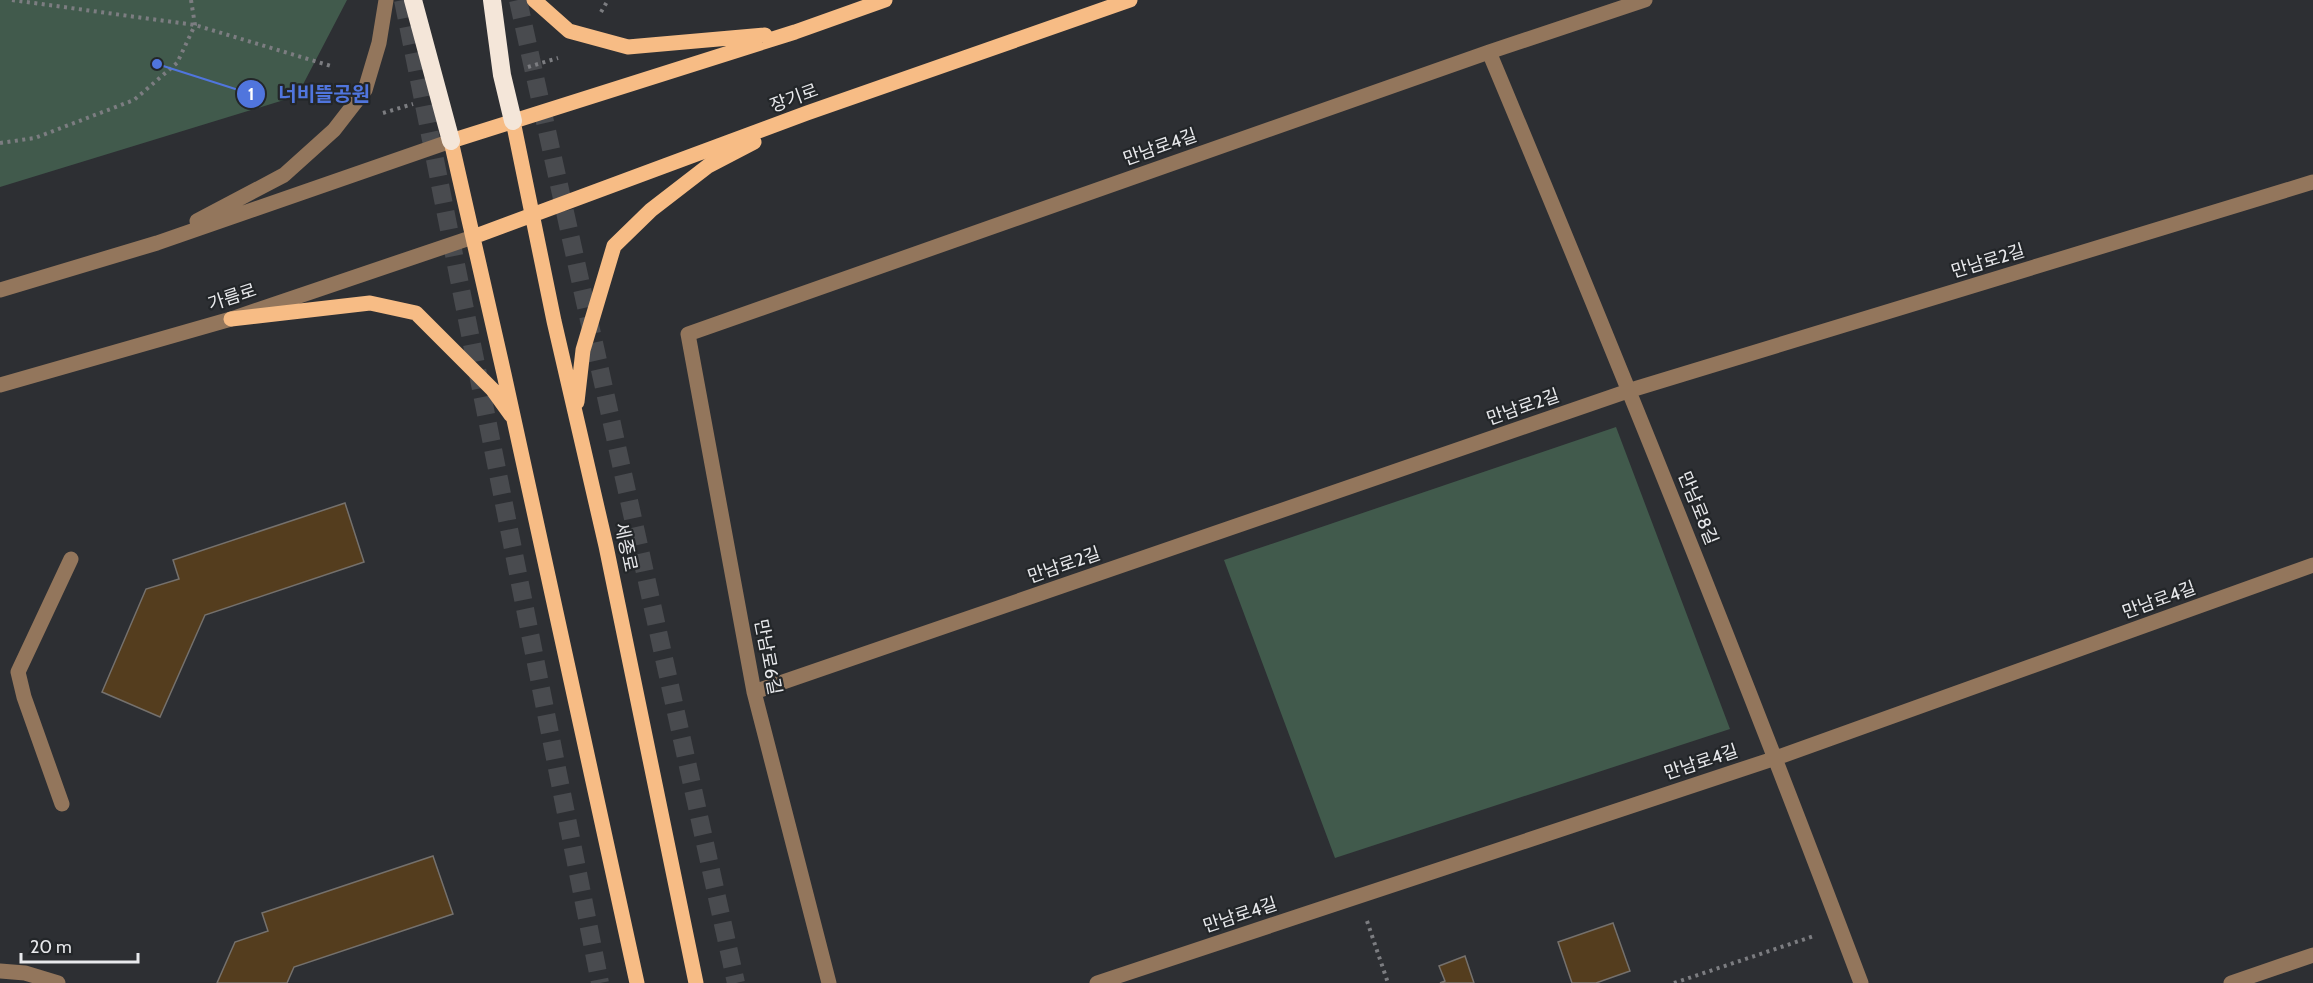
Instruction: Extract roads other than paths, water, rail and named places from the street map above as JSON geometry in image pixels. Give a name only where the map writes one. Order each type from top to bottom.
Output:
[{"type":"highway","points":[[413,0],[451,141]]},
{"type":"highway","points":[[492,0],[502,75],[513,121]]},
{"type":"main road","points":[[534,0],[569,31],[627,48],[795,32]]},
{"type":"main road","points":[[637,983],[451,141],[795,32],[885,0]]},
{"type":"main road","name":"장기로","points":[[473,237],[807,114],[1130,0]]},
{"type":"main road","points":[[575,414],[583,350],[614,246],[651,210],[708,166],[807,114]]},
{"type":"main road","name":"세종로","points":[[513,121],[575,414],[606,546],[696,983]]},
{"type":"main road","points":[[231,319],[370,303],[416,313],[493,390],[514,421]]},
{"type":"street","points":[[157,243],[284,175],[334,130],[365,90],[379,43],[386,0]]},
{"type":"street","name":"만남로4길","points":[[688,333],[1490,52],[1645,0]]},
{"type":"street","name":"만남로8길","points":[[1490,52],[1631,390],[1776,758],[1861,983]]},
{"type":"street","points":[[0,290],[157,243],[451,141]]},
{"type":"street","name":"만남로2길","points":[[754,692],[1631,390],[2313,182]]},
{"type":"street","name":"가름로","points":[[0,385],[231,319],[473,237]]},
{"type":"street","name":"만남로6길","points":[[688,333],[754,692],[829,983]]},
{"type":"street","points":[[62,804],[24,697],[18,672],[71,559]]},
{"type":"street","name":"만남로4길","points":[[1097,983],[1776,758],[2313,565]]},
{"type":"street","points":[[2231,983],[2313,955]]},
{"type":"street","points":[[0,971],[25,973],[57,983]]},
{"type":"tunnel","points":[[403,0],[600,983]]},
{"type":"tunnel","points":[[518,0],[736,983]]},
{"type":"place","name":"너비뜰공원","points":[[157,64]]}]
